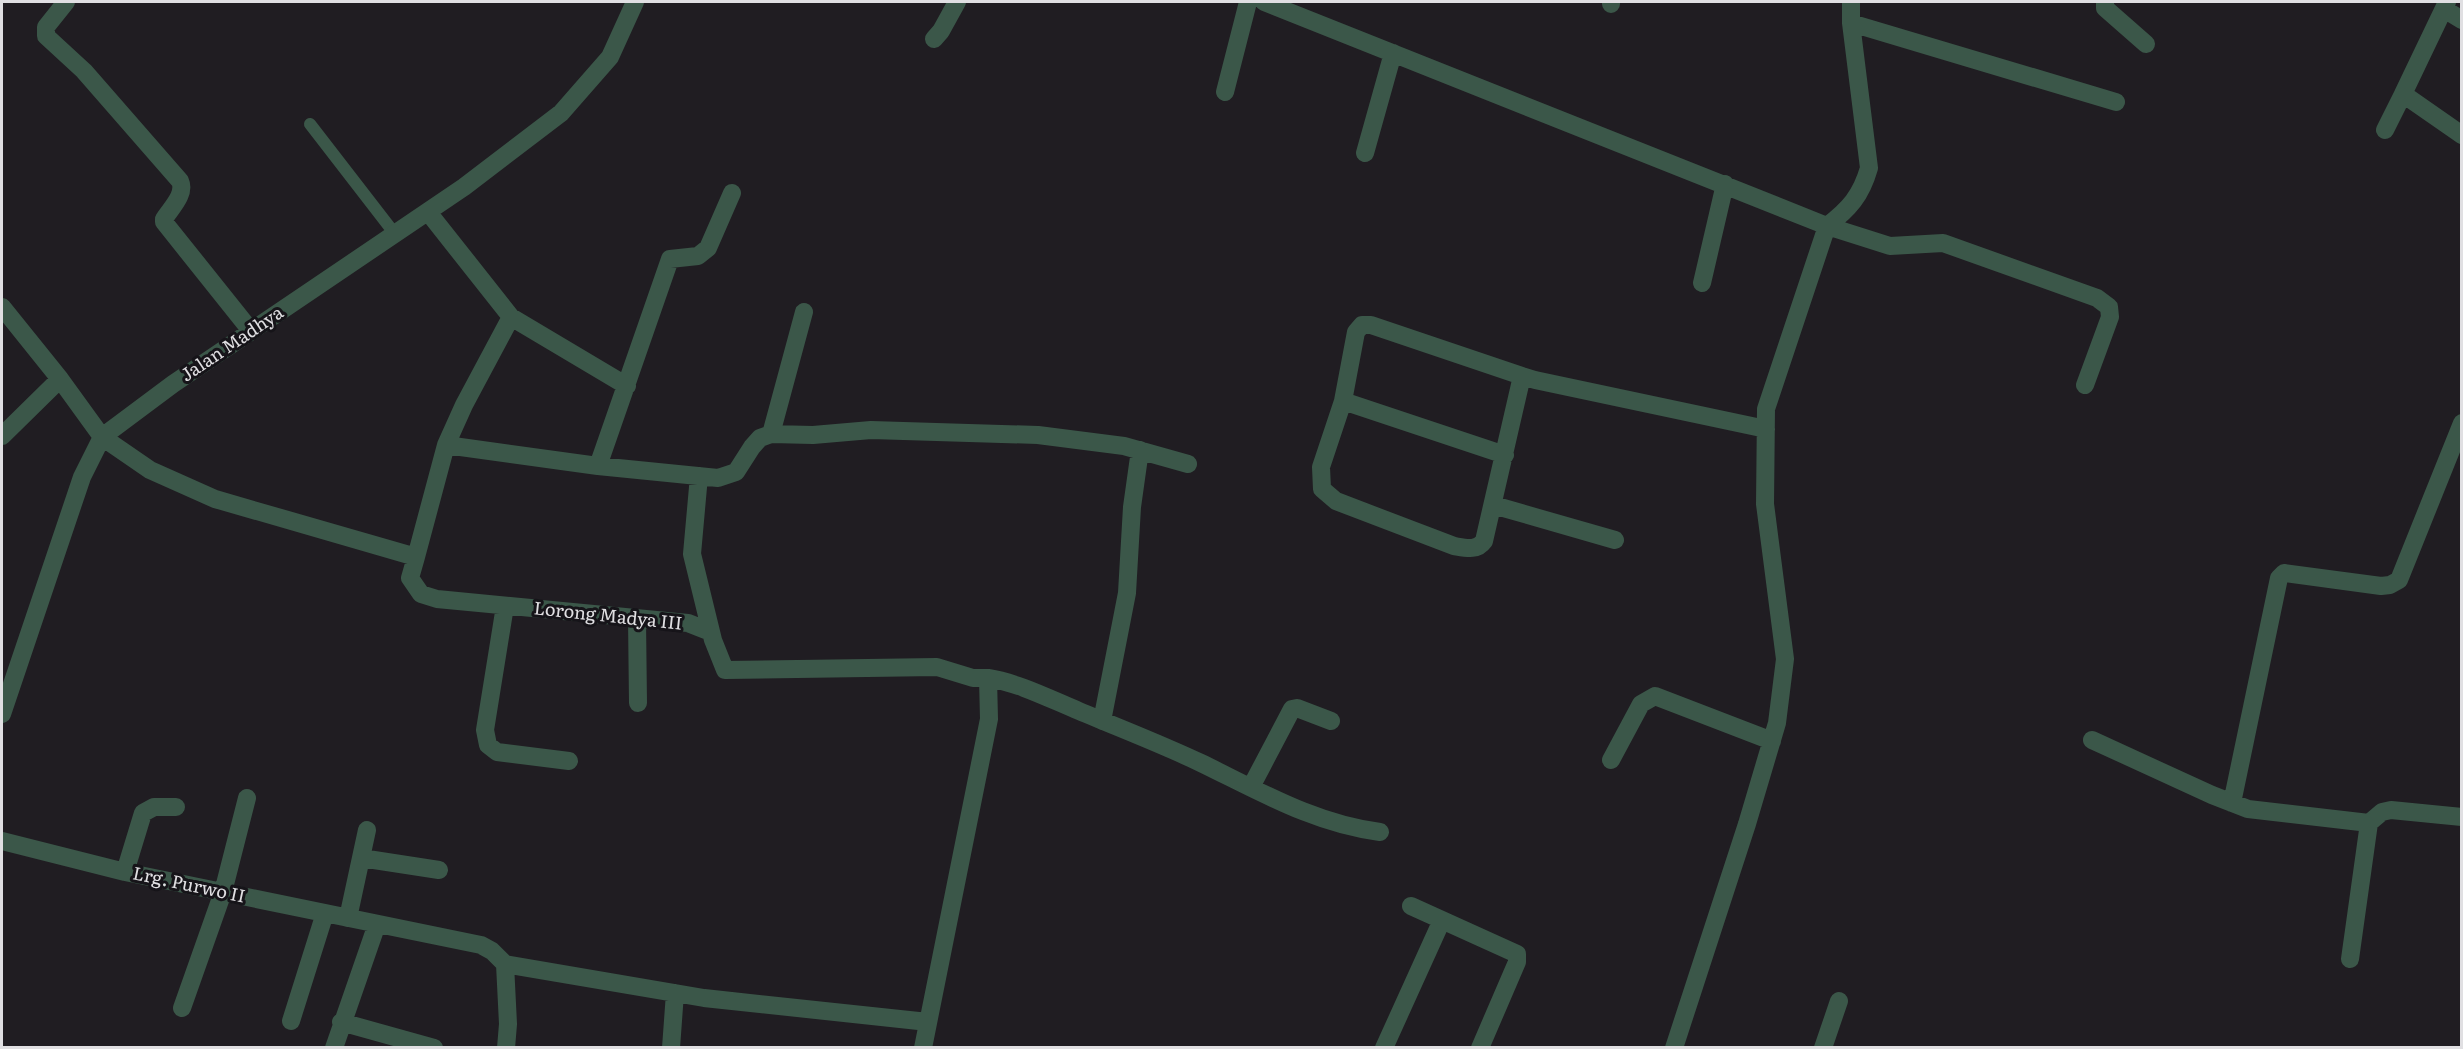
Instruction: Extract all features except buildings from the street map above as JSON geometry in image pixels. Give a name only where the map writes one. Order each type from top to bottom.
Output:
[{"type":"street","points":[[66,2],[46,27],[46,36],[84,71],[180,181],[182,188],[180,194],[164,222],[251,331]]},
{"type":"street","name":"Jalan Madhya","points":[[2,714],[81,477],[102,437],[173,384],[464,187],[561,113],[610,57],[635,2]]},
{"type":"street","points":[[934,39],[957,2]]},
{"type":"street","points":[[1225,92],[1248,2]]},
{"type":"street","points":[[1264,2],[1827,226],[1890,246],[1943,243],[2097,298],[2109,307],[2110,317],[2085,385]]},
{"type":"street","points":[[1674,1047],[1777,723],[1785,659],[1765,504],[1766,409],[1827,226],[1849,209],[1865,183],[1869,168],[1851,23],[1851,2]]},
{"type":"street","points":[[2105,2],[2105,8],[2146,44]]},
{"type":"street","points":[[2385,130],[2446,5],[2462,20]]},
{"type":"street","points":[[1851,23],[2116,102]]},
{"type":"street","points":[[1365,153],[1393,52]]},
{"type":"street","points":[[2403,94],[2462,135]]},
{"type":"street","points":[[1702,283],[1725,184]]},
{"type":"street","points":[[598,466],[670,258],[698,256],[708,248],[732,193]]},
{"type":"street","points":[[428,212],[511,317],[627,386]]},
{"type":"street","points":[[771,434],[804,312]]},
{"type":"street","points":[[3,314],[60,379],[102,437],[150,470],[215,499],[416,557],[446,445],[464,405],[511,317]]},
{"type":"street","points":[[1522,376],[1484,541],[1474,549],[1454,546],[1336,501],[1322,489],[1322,467],[1343,401],[1356,332],[1362,325],[1371,325],[1522,376],[1766,429]]},
{"type":"street","points":[[2,436],[60,379]]},
{"type":"street","points":[[1343,401],[1505,455]]},
{"type":"street","points":[[2232,803],[2279,578],[2284,573],[2299,574],[2381,586],[2390,585],[2399,580],[2462,423]]},
{"type":"street","points":[[446,445],[598,466],[718,478],[736,472],[760,438],[771,434],[813,435],[872,430],[991,432],[1038,435],[1124,446],[1188,464]]},
{"type":"street","points":[[1102,721],[1127,593],[1132,507],[1140,450]]},
{"type":"street","points":[[699,476],[692,554],[711,632],[725,669],[731,671],[937,667],[973,678],[1001,680],[1198,761],[1285,805],[1346,826],[1380,832]]},
{"type":"street","points":[[1493,505],[1615,540]]},
{"type":"street","name":"Lorong Madya III","points":[[416,557],[410,578],[421,594],[437,599],[688,623],[711,632]]},
{"type":"street","points":[[505,606],[485,730],[488,745],[497,752],[569,761]]},
{"type":"street","points":[[637,619],[638,703]]},
{"type":"street","points":[[923,1047],[988,719],[988,678]]},
{"type":"street","points":[[1611,760],[1641,704],[1654,696],[1772,741]]},
{"type":"street","points":[[1251,788],[1292,708],[1331,721]]},
{"type":"street","points":[[2092,741],[2248,809],[2369,824]]},
{"type":"street","points":[[182,1008],[223,892],[247,798]]},
{"type":"street","points":[[125,872],[143,813],[154,807],[176,807]]},
{"type":"street","points":[[2350,959],[2369,824],[2382,812],[2391,810],[2462,818]]},
{"type":"street","points":[[348,918],[367,830]]},
{"type":"street","name":"Lrg. Purwo II","points":[[2,841],[125,872],[482,945],[505,964]]},
{"type":"street","points":[[361,858],[439,870]]},
{"type":"street","points":[[1411,906],[1516,954],[1518,958],[1480,1047]]},
{"type":"street","points":[[291,1021],[325,913]]},
{"type":"street","points":[[1384,1047],[1442,920]]},
{"type":"street","points":[[334,1047],[377,924]]},
{"type":"street","points":[[506,1047],[508,1023],[505,964],[675,993],[928,1022]]},
{"type":"street","points":[[671,1047],[675,993]]},
{"type":"street","points":[[1823,1047],[1839,1001]]},
{"type":"street","points":[[341,1022],[434,1047]]},
{"type":"lane","points":[[310,124],[395,234]]}]
